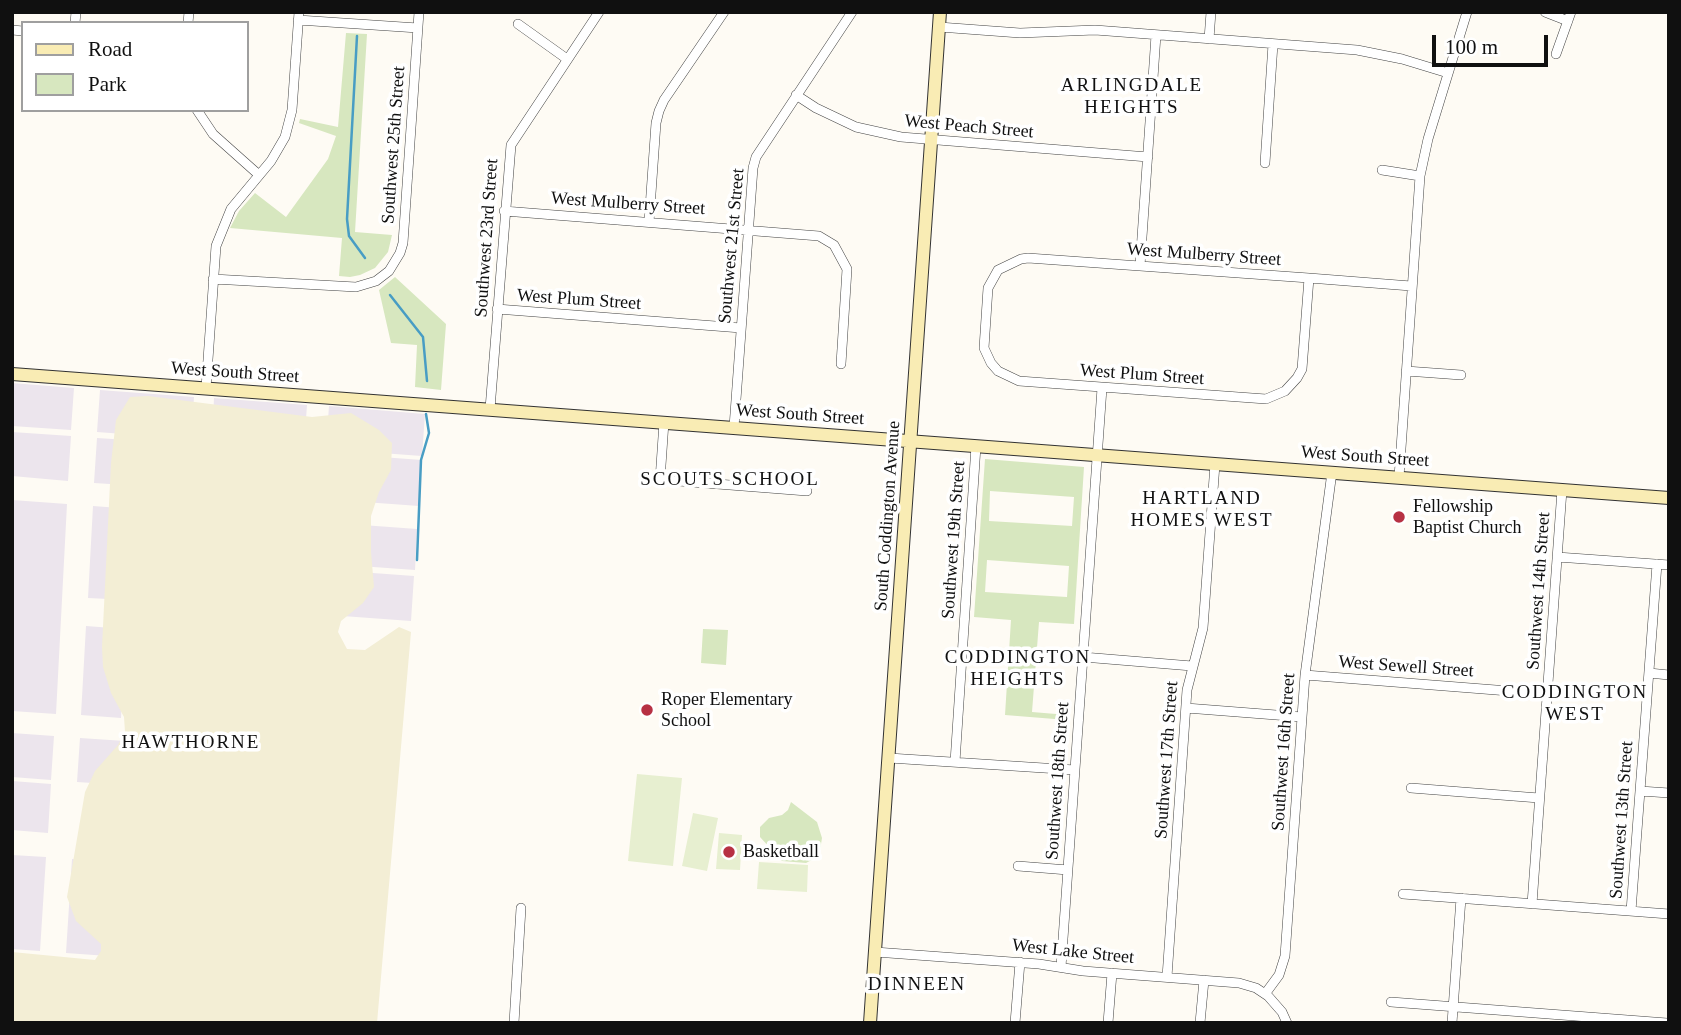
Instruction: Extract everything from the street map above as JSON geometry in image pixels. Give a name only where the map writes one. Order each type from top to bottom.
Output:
[{"type":"street","name":"Southwest 25th Street","points":[[213,279],[356,287],[376,281],[395,263],[403,243],[419,12]]},
{"type":"street","name":"Southwest 23rd Street","points":[[490,409],[511,145],[599,12]]},
{"type":"street","points":[[649,222],[659,111],[724,12]]},
{"type":"street","name":"Southwest 21st Street","points":[[734,428],[748,229],[756,157],[852,12]]},
{"type":"street","name":"South Coddington Avenue","points":[[870,1023],[940,12]]},
{"type":"street","points":[[1209,39],[1211,12]]},
{"type":"street","points":[[1399,477],[1420,176],[1428,139],[1467,12]]},
{"type":"street","points":[[1545,12],[1570,16],[1556,54]]},
{"type":"street","points":[[206,388],[216,246],[231,209],[278,149],[289,123],[299,16],[418,28]]},
{"type":"street","points":[[518,24],[567,59]]},
{"type":"street","points":[[939,27],[995,32],[1095,30],[1273,44],[1381,54],[1448,73]]},
{"type":"street","points":[[1140,266],[1156,35]]},
{"type":"street","points":[[1265,163],[1273,44]]},
{"type":"street","name":"West Peach Street","points":[[796,95],[856,127],[901,137],[1148,157]]},
{"type":"street","points":[[198,112],[213,134],[259,175]]},
{"type":"street","points":[[1382,170],[1420,176]]},
{"type":"street","name":"West Mulberry Street","points":[[504,211],[812,234],[836,244],[844,260],[848,281],[841,364]]},
{"type":"street","name":"West Mulberry Street","points":[[998,371],[986,355],[983,338],[986,295],[998,270],[1011,261],[1028,258],[1411,286]]},
{"type":"street","name":"West Plum Street","points":[[998,371],[1019,381],[1256,399],[1275,397],[1297,378],[1303,363],[1309,278]]},
{"type":"street","name":"West Plum Street","points":[[497,309],[741,328]]},
{"type":"street","points":[[1406,371],[1461,375]]},
{"type":"street","name":"West South Street","points":[[12,373],[1669,498]]},
{"type":"street","name":"Southwest 18th Street","points":[[1061,967],[1102,388]]},
{"type":"street","points":[[664,422],[657,480],[807,491]]},
{"type":"street","name":"Southwest 19th Street","points":[[954,762],[976,446]]},
{"type":"street","name":"Southwest 17th Street","points":[[1167,977],[1186,708],[1192,666],[1203,628],[1215,464]]},
{"type":"street","name":"Southwest 16th Street","points":[[1265,994],[1279,975],[1285,956],[1305,675],[1332,472]]},
{"type":"street","name":"Southwest 14th Street","points":[[1532,904],[1562,490]]},
{"type":"street","points":[[1557,556],[1669,565]]},
{"type":"street","name":"Southwest 13th Street","points":[[1631,911],[1657,564]]},
{"type":"street","points":[[1083,657],[1192,666]]},
{"type":"street","points":[[1649,673],[1669,675]]},
{"type":"street","name":"West Sewell Street","points":[[1305,675],[1547,694]]},
{"type":"street","points":[[1186,708],[1302,717]]},
{"type":"street","points":[[889,758],[1075,770]]},
{"type":"street","points":[[1411,788],[1539,798]]},
{"type":"street","points":[[1640,791],[1669,793]]},
{"type":"street","points":[[1018,866],[1068,870]]},
{"type":"street","points":[[1404,894],[1669,914]]},
{"type":"street","points":[[1452,1023],[1461,898]]},
{"type":"street","points":[[514,1023],[521,908]]},
{"type":"street","name":"West Lake Street","points":[[875,952],[1020,962],[1112,973],[1239,983],[1265,994]]},
{"type":"street","points":[[1015,1023],[1020,962]]},
{"type":"street","points":[[1108,1023],[1112,973]]},
{"type":"street","points":[[1200,1023],[1204,980]]},
{"type":"street","points":[[1265,994],[1276,1004],[1287,1023]]},
{"type":"street","points":[[1391,1002],[1667,1023]]},
{"type":"shaded area","points":[[12,383],[74,388],[71,430],[12,426]]},
{"type":"shaded area","points":[[100,390],[194,397],[191,439],[97,432]]},
{"type":"shaded area","points":[[148,396],[312,417],[351,413],[379,430],[392,443],[391,470],[379,492],[371,516],[374,587],[363,603],[341,621],[338,632],[347,649],[365,650],[399,627],[411,632],[377,1023],[12,1023],[12,952],[95,960],[101,951],[101,944],[76,921],[67,897],[85,792],[95,771],[118,745],[125,732],[124,717],[111,693],[103,667],[111,463],[116,420],[130,397]]},
{"type":"shaded area","points":[[214,398],[307,405],[304,447],[212,440]]},
{"type":"shaded area","points":[[329,406],[425,414],[422,456],[326,449]]},
{"type":"shaded area","points":[[12,432],[71,436],[68,481],[12,476]]},
{"type":"shaded area","points":[[97,438],[191,444],[188,489],[94,483]]},
{"type":"shaded area","points":[[326,453],[422,460],[419,506],[323,499]]},
{"type":"shaded area","points":[[12,500],[67,504],[56,714],[12,711]]},
{"type":"shaded area","points":[[93,506],[133,509],[128,600],[88,598]]},
{"type":"shaded area","points":[[321,522],[417,529],[415,570],[318,563]]},
{"type":"shaded area","points":[[318,569],[414,576],[411,621],[315,614]]},
{"type":"shaded area","points":[[86,626],[126,629],[121,718],[81,715]]},
{"type":"shaded area","points":[[12,733],[54,736],[51,780],[12,777]]},
{"type":"shaded area","points":[[80,738],[170,744],[168,788],[77,782]]},
{"type":"shaded area","points":[[12,781],[51,784],[48,833],[12,830]]},
{"type":"shaded area","points":[[12,855],[46,857],[40,951],[12,949]]},
{"type":"shaded area","points":[[72,859],[113,862],[108,956],[66,953]]},
{"type":"green space","points":[[346,33],[367,34],[355,232],[392,235],[388,252],[375,268],[350,277],[339,276],[342,238],[230,228],[239,211],[255,193],[286,217],[328,159],[336,136],[299,123],[300,119],[338,127]]},
{"type":"green space","points":[[395,277],[446,324],[441,390],[415,387],[417,345],[391,343],[379,290]]},
{"type":"green space","points":[[985,459],[1084,467],[1074,624],[1039,622],[1032,712],[1068,715],[1067,720],[1005,715],[1011,620],[974,617]],"holes":[[[990,491],[1074,497],[1072,526],[989,521]],[[987,560],[1069,566],[1067,597],[985,592]]]},
{"type":"green space","points":[[703,629],[728,630],[726,665],[701,663]]},
{"type":"green space","points":[[637,774],[682,778],[673,866],[628,861]]},
{"type":"green space","points":[[791,802],[817,822],[822,838],[819,856],[806,863],[782,861],[760,837],[760,827],[769,818],[782,815]]},
{"type":"green space","points":[[693,813],[718,818],[707,871],[682,866]]},
{"type":"green space","name":"Basketball","points":[[719,833],[742,835],[740,870],[716,869]]},
{"type":"green space","points":[[759,862],[808,865],[807,892],[757,889]]},
{"type":"waterway","points":[[357,36],[347,219],[349,236],[365,258]]},
{"type":"waterway","points":[[390,295],[423,337],[427,381]]},
{"type":"waterway","points":[[417,560],[421,460],[429,433],[426,414]]},
{"type":"place","name":"Fellowship Baptist Church","points":[[1399,517]]},
{"type":"place","name":"Roper Elementary School","points":[[647,710]]},
{"type":"place","name":"Basketball","points":[[729,852]]},
{"type":"district","name":"ARLINGDALE HEIGHTS","points":[[1132,97]]},
{"type":"district","name":"SCOUTS SCHOOL","points":[[730,480]]},
{"type":"district","name":"HARTLAND HOMES WEST","points":[[1202,510]]},
{"type":"district","name":"CODDINGTON HEIGHTS","points":[[1018,669]]},
{"type":"district","name":"CODDINGTON WEST","points":[[1575,704]]},
{"type":"district","name":"HAWTHORNE","points":[[191,743]]},
{"type":"district","name":"DINNEEN","points":[[917,985]]}]
